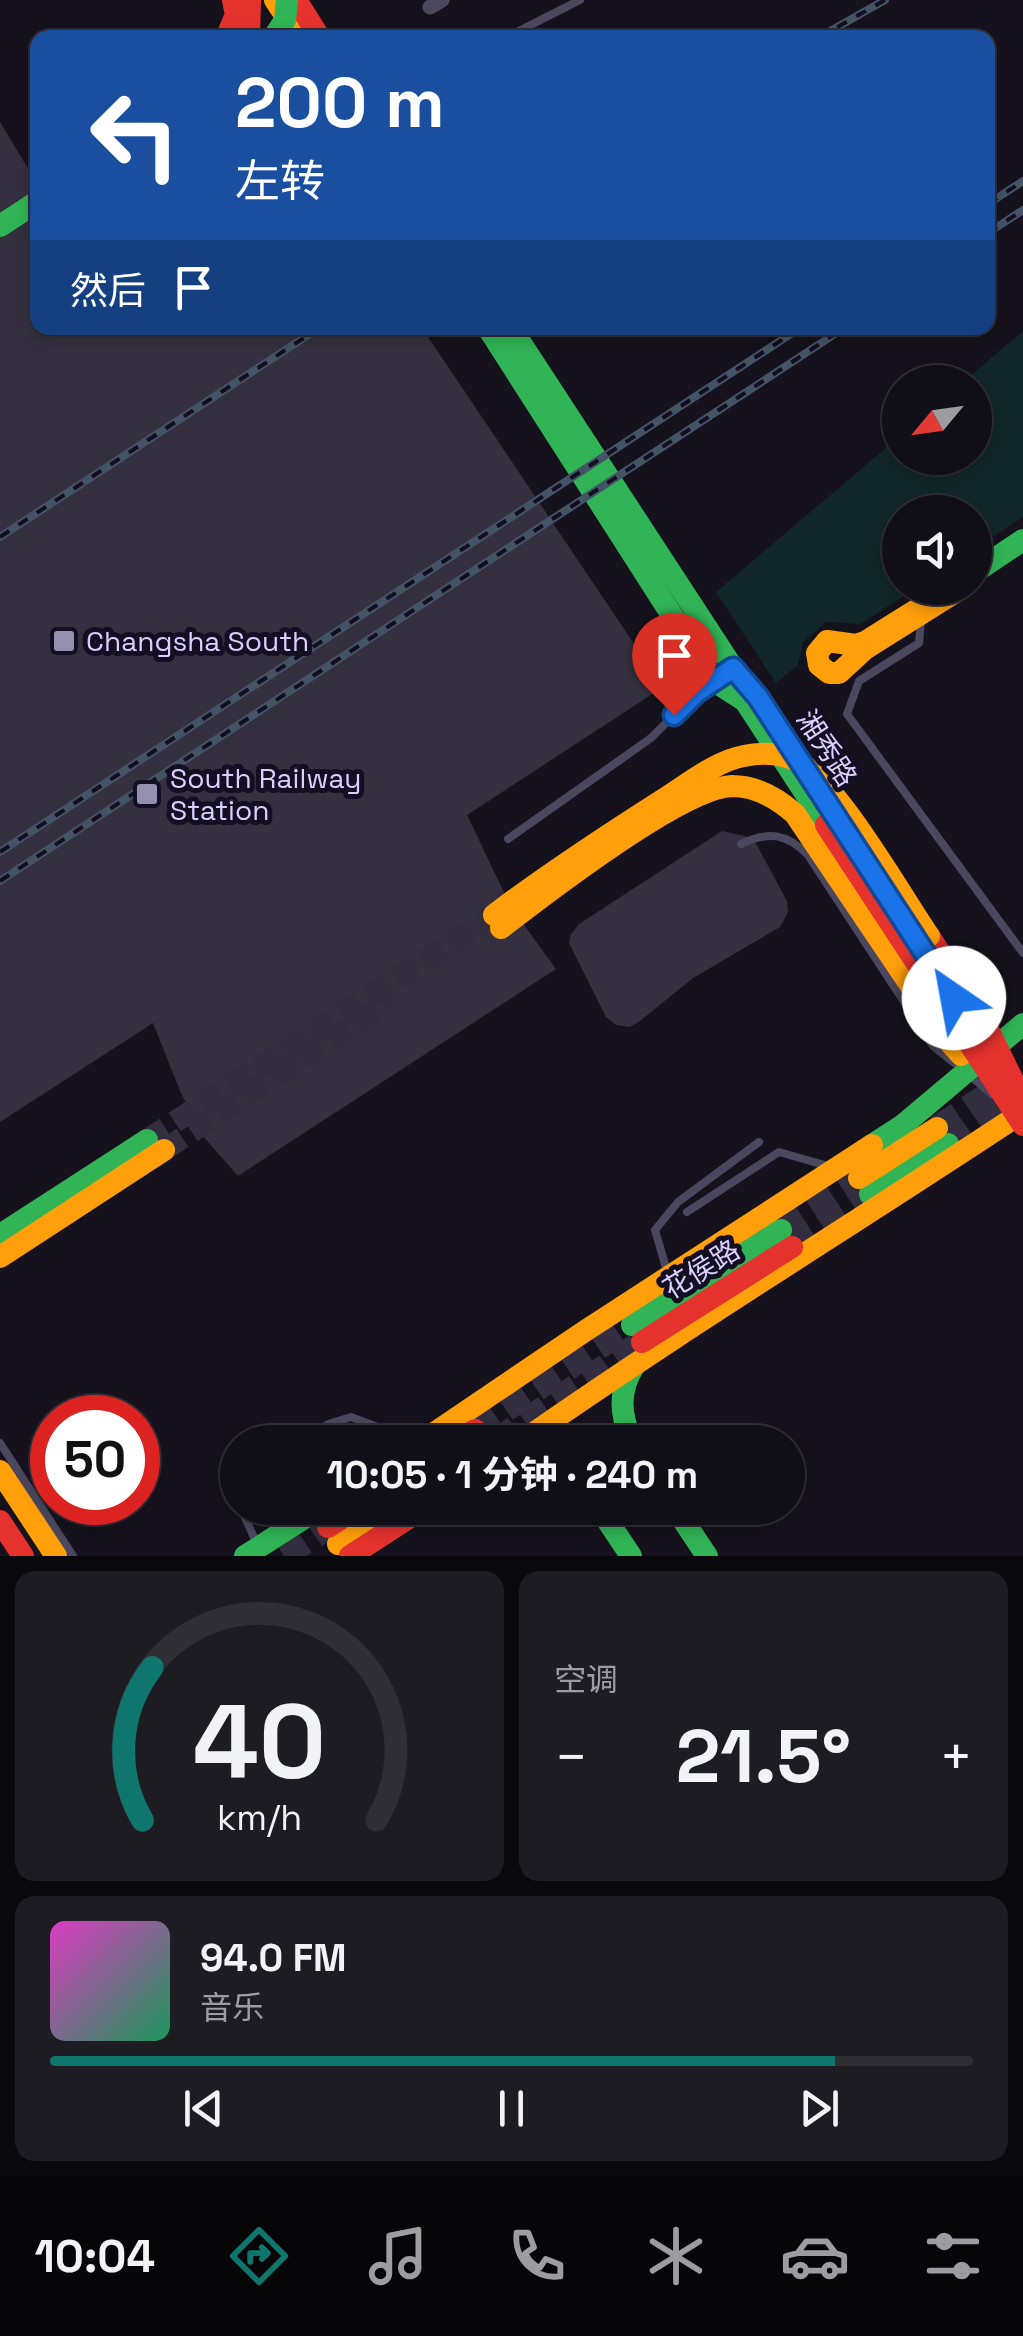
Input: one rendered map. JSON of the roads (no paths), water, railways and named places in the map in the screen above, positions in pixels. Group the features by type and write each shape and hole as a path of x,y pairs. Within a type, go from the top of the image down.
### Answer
{"main road":[{"path":"229,30 236,15 233,0"},
{"path":"249,30 250,0"},
{"path":"275,0 295,30"},
{"path":"278,30 287,0"},
{"path":"296,0 315,30"},
{"path":"0,226 30,206"},
{"path":"493,335 724,674"},
{"name":"湘秀路","path":"515,335 724,674 758,697 980,1059"},
{"path":"992,563 1023,540"},
{"path":"992,565 1023,548"},
{"path":"922,610 929,605"},
{"path":"922,610 931,605"},
{"path":"1022,1111 980,1059 946,1038 795,814 769,794 741,786 711,790 682,804 498,922 554,868 700,776 741,756 779,755 797,761 824,781 982,1017 980,1059 1022,1111"},
{"path":"445,1425 903,1125 1023,1024"},
{"path":"542,1425 638,1342 835,1237 1022,1111"},
{"path":"864,1186 942,1136"},
{"path":"0,1236 155,1145 0,1257"},
{"name":"花侯路","path":"638,1342 787,1239"},
{"path":"624,1425 624,1381 638,1342"},
{"path":"0,1471 56,1556"},
{"path":"0,1496 40,1556"},
{"path":"0,1521 7,1553"},
{"path":"252,1552 365,1525"},
{"path":"611,1525 632,1556"},
{"path":"686,1525 707,1556"}],"lane":[{"path":"521,30 580,0"},
{"path":"922,610 919,643 859,681 847,714 1023,952"},
{"path":"508,838 651,738 697,692 724,674"},
{"path":"741,844 770,834 784,836 808,854 934,1046 980,1059"},
{"path":"668,1277 655,1230 678,1202 759,1142"},
{"path":"687,1212 779,1152 837,1169"},
{"path":"326,1425 351,1417 373,1425"},
{"path":"0,1443 73,1556"},
{"path":"246,1525 252,1552"}],"tunnel":[{"path":"147,1140 494,915"},
{"path":"164,1150 390,1001"},
{"path":"937,1128 1023,1072"},
{"path":"948,1144 1023,1094"},
{"path":"781,1230 859,1178"},
{"path":"792,1247 870,1194"},
{"path":"482,1425 632,1325"},
{"path":"519,1425 642,1342"},
{"path":"284,1556 328,1527"}],"railway":[{"path":"832,30 885,0"},
{"path":"995,199 1023,181"},
{"path":"995,228 1023,210"},
{"path":"0,537 308,335"},
{"path":"0,852 789,335"},
{"path":"0,881 833,335"}],"place":[{"name":"Changsha South","path":"64,641"},
{"name":"South Railway Station","path":"147,794"}]}
